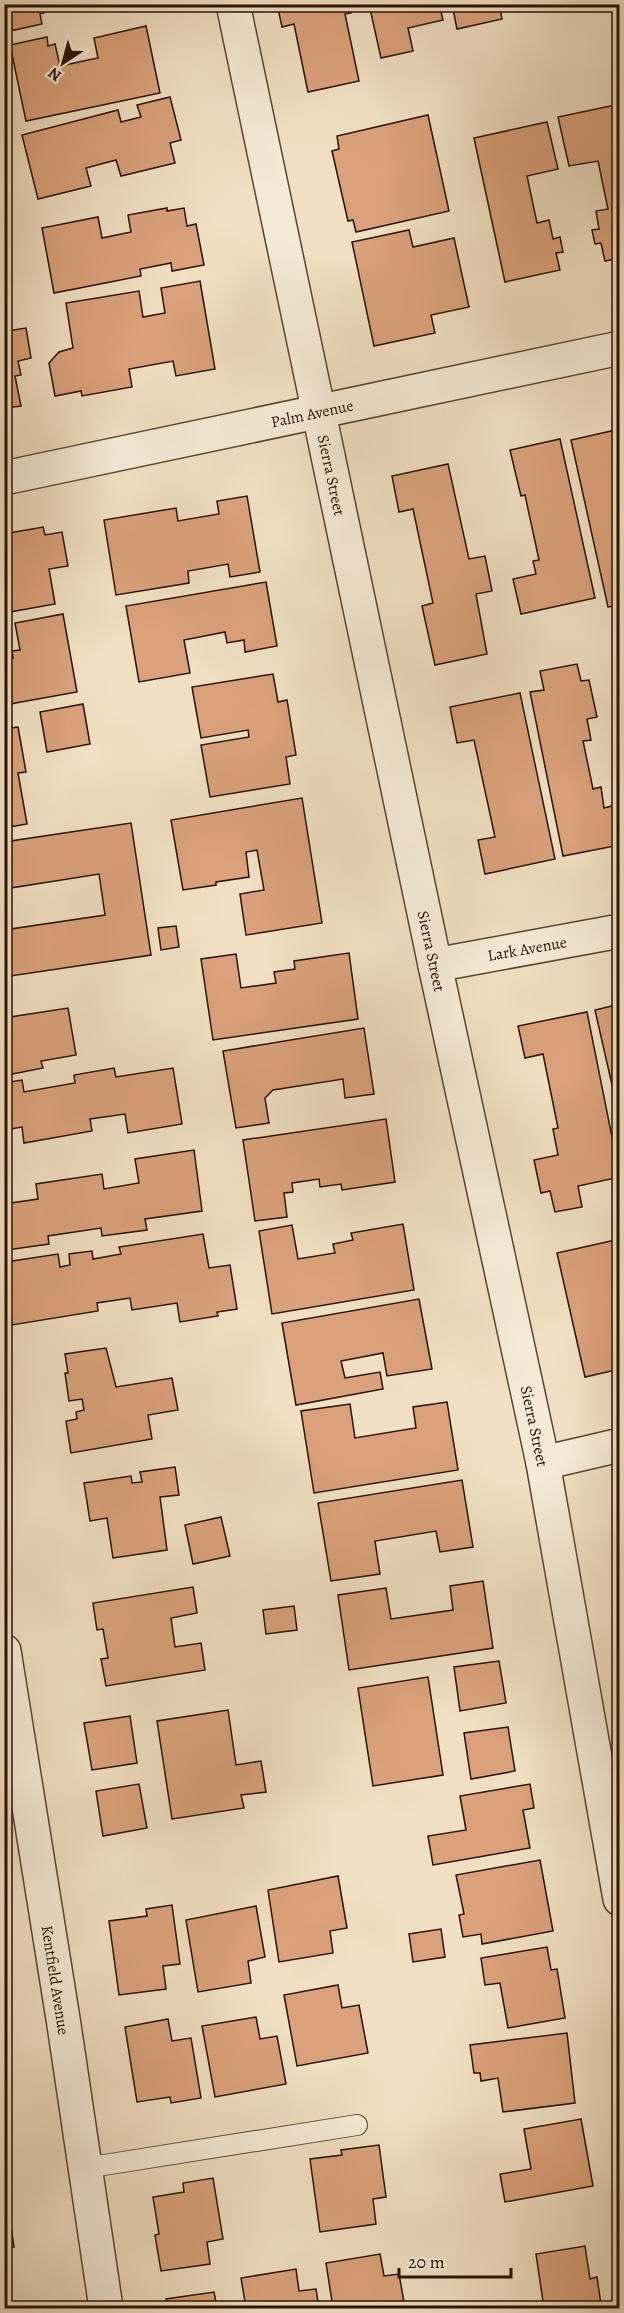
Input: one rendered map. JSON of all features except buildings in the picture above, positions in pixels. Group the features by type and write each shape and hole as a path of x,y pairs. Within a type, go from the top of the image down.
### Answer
{"street":[{"name":"Sierra Street","path":"233,4 435,964 543,1463 620,1899"},
{"name":"Palm Avenue","path":"4,478 620,348"},
{"name":"Lark Avenue","path":"435,964 620,931"},
{"path":"543,1463 620,1445"},
{"name":"Kentfield Avenue","path":"4,1651 12,1753 85,2168 106,2308"}],"lane":[{"path":"85,2168 357,2125"}]}
